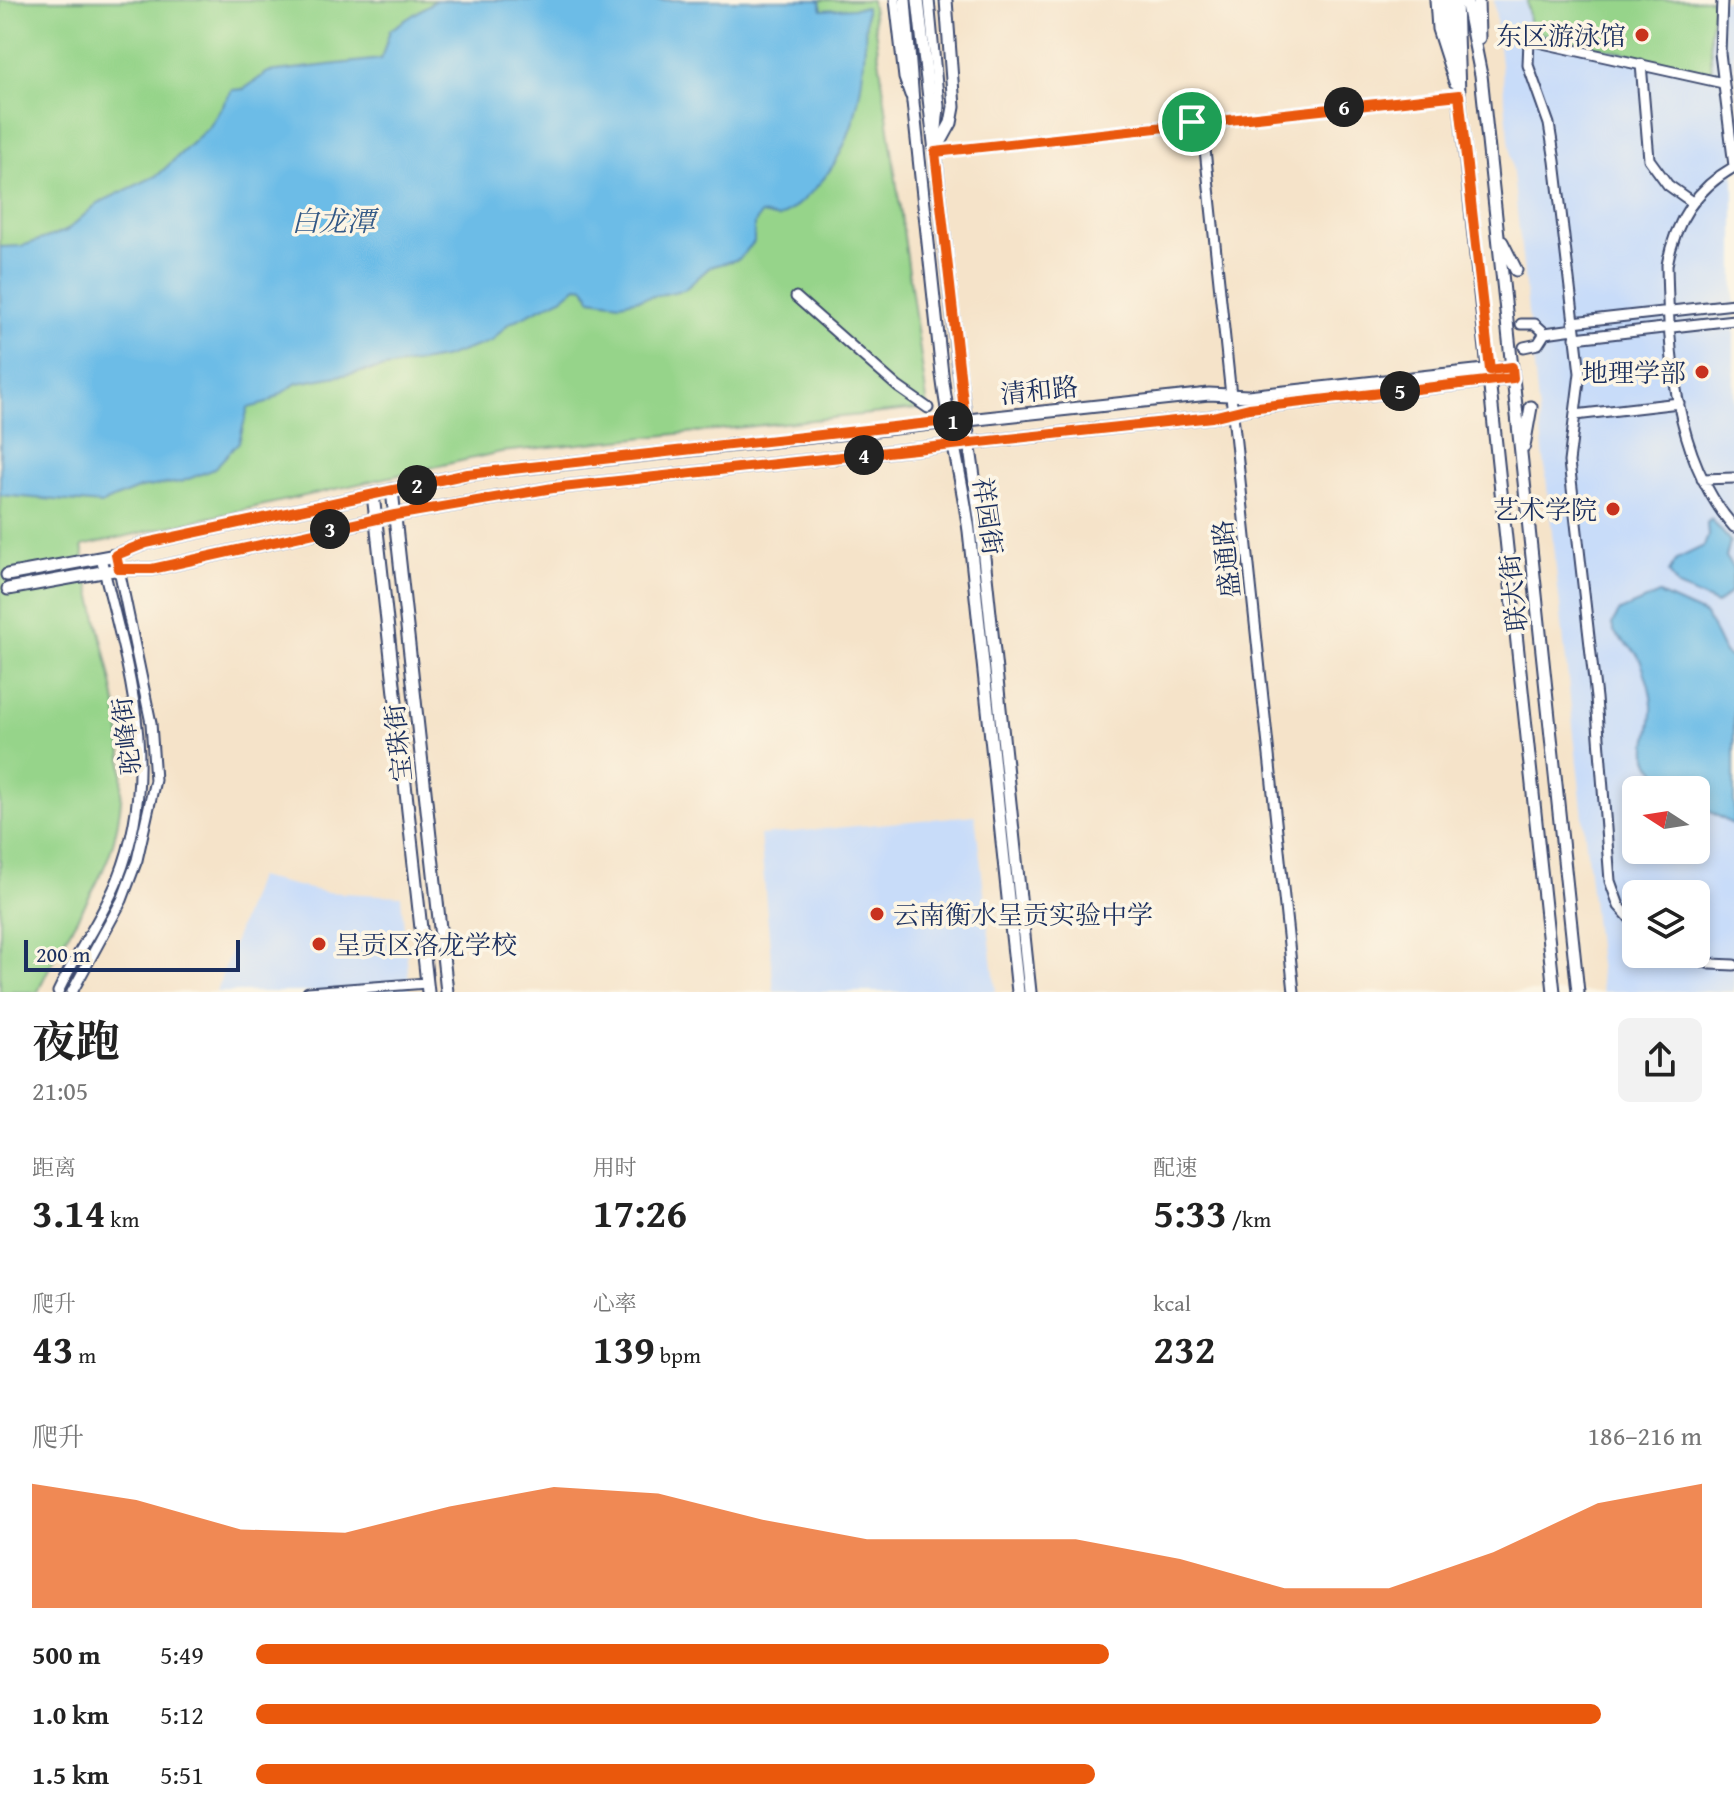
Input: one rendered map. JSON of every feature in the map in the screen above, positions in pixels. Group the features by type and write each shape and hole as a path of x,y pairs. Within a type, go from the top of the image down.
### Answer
{"main road":[{"name":"祥园街","path":"905,0 947,421 969,531 1018,992"},
{"name":"祥园街","path":"918,0 1030,992"},
{"path":"935,152 951,123 953,74 946,0"},
{"path":"1436,0 1438,29 1459,95"},
{"path":"1445,0 1459,95"},
{"name":"联大街","path":"1456,0 1459,95 1554,992"},
{"name":"联大街","path":"1466,0 1481,75 1578,992"},
{"path":"1478,0 1481,75"},
{"path":"1497,231 1516,270"},
{"name":"清和路","path":"8,589 119,569 152,569 395,515 553,488 1212,417 1512,373"},
{"name":"清和路","path":"7,575 116,555 146,543 468,474 1209,394 1231,396 1490,376"},
{"path":"1521,459 1531,407"},
{"name":"宝珠街","path":"392,490 447,992"},
{"name":"宝珠街","path":"373,494 427,987"}],"street":[{"path":"895,0 904,78 913,102"},
{"path":"929,0 939,106 935,152 1459,95"},
{"path":"1722,0 1720,53 1734,167 1692,202 1672,239 1667,265 1670,327 1682,423 1709,496 1734,527"},
{"path":"1622,909 1610,881 1596,698 1569,462 1580,373 1555,161 1549,124 1528,65 1529,40 1723,83"},
{"path":"1641,64 1649,159 1668,185 1692,202"},
{"name":"盛通路","path":"1202,121 1294,992"},
{"path":"796,297 928,408"},
{"path":"1524,347 1538,344 1545,333 1669,311 1734,304"},
{"path":"1574,329 1670,327 1734,320"},
{"path":"1521,324 1535,324 1545,333"},
{"path":"1575,415 1679,403"},
{"path":"1702,479 1734,478"},
{"name":"驼峰街","path":"72,992 122,900 137,860 155,780 151,723 116,555"},
{"name":"驼峰街","path":"58,992 106,908 138,810 141,739 101,558"},
{"path":"1710,964 1734,965"},
{"path":"308,992 427,987"}],"shaded area":[{"path":"1494,0 1734,0 1734,992 1602,992"},
{"name":"云南衡水呈贡实验中学","path":"975,815 996,992 774,992 760,835"},
{"name":"呈贡区洛龙学校","path":"257,877 324,892 401,896 410,992 216,992"}],"green space":[{"path":"0,0 871,0 928,408 501,452 82,546 120,727 121,802 114,840 100,877 38,992 0,992"},
{"path":"1527,0 1714,0 1710,36 1712,73 1530,31"}],"water":[{"name":"白龙潭","path":"436,0 820,0 822,10 866,7 863,69 852,126 826,176 805,198 779,218 761,214 754,225 754,242 739,259 710,267 684,290 620,303 591,299 585,287 577,286 564,297 508,324 492,341 443,358 297,383 267,403 248,408 239,442 214,469 181,482 140,488 101,504 0,495 0,247 22,246 66,231 98,203 158,175 210,126 232,90 244,89 268,72 381,59 390,30"},
{"path":"1711,519 1730,541 1726,557 1734,568 1730,593 1717,604 1678,587 1669,572 1677,559 1704,546 1708,536 1707,523"},
{"path":"1659,594 1706,615 1724,653 1734,660 1734,825 1710,812 1710,776 1661,776 1649,760 1647,744 1652,704 1648,683 1635,651 1614,630 1612,624 1620,611"}],"place":[{"name":"东区游泳馆","path":"1642,35"},
{"name":"地理学部","path":"1702,372"},
{"name":"艺术学院","path":"1613,509"},
{"name":"云南衡水呈贡实验中学","path":"877,914"},
{"name":"呈贡区洛龙学校","path":"319,944"}],"route":[{"path":"1459,95 1490,370 1512,367 1513,378 1249,408 1212,417 553,488 395,515 152,569 119,569 116,555 146,543 468,474 965,419 935,152 1192,122 1459,95"}]}
